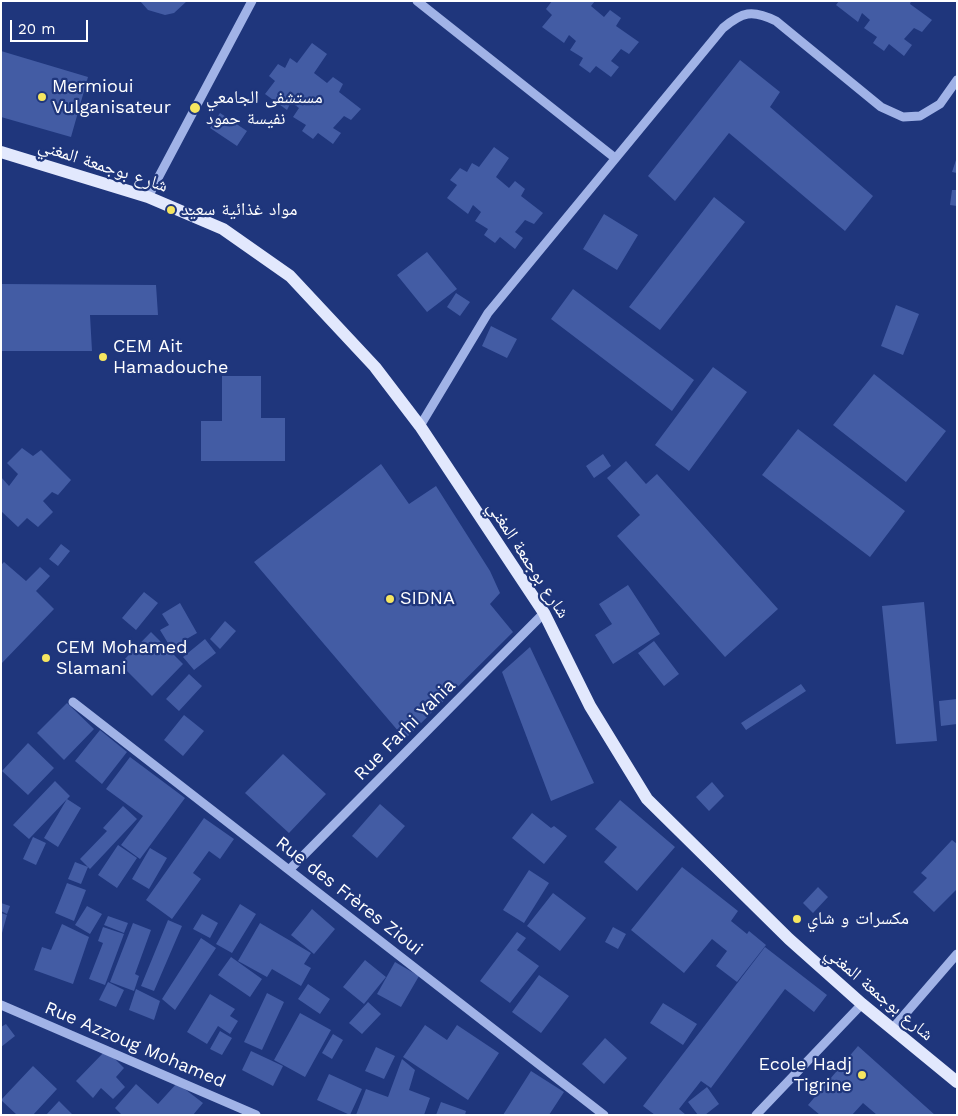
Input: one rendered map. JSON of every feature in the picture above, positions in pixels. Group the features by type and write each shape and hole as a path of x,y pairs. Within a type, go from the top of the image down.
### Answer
{"main road":[{"name":"شارع بوجمعة المغني","path":"1,152 148,197 223,229 290,276 375,367 420,426 544,613 590,706 647,799 789,939 862,1004 957,1082"}],"street":[{"path":"148,197 252,1"},
{"path":"417,1 615,158"},
{"path":"420,426 488,313 723,28 737,16 750,13 762,14 776,21 881,107 903,117 920,116 940,104 957,80"},
{"name":"Rue Farhi Yahia","path":"289,870 544,613"},
{"name":"Rue des Frères Zioui","path":"73,702 604,1115"},
{"path":"893,1028 957,954"},
{"path":"756,1115 862,1004"},
{"name":"Rue Azzoug Mohamed","path":"1,1005 256,1115"}],"building":[{"path":"140,1 187,1 174,13 165,15 148,10"},
{"path":"552,1 595,1 591,6 604,17 610,10 621,18 616,26 639,42 629,54 621,49 611,61 619,67 611,77 596,66 590,73 579,65 583,58 570,50 576,41 569,35 564,43 542,27 552,15 546,9"},
{"path":"839,1 911,1 910,4 932,20 922,32 914,28 904,39 912,45 904,56 889,44 884,51 873,43 877,37 864,28 870,20 862,13 858,22 836,5"},
{"path":"312,43 327,54 314,73 327,83 333,77 343,84 339,92 361,109 351,120 344,116 333,128 341,133 333,144 318,133 313,139 302,131 306,125 293,117 299,108 291,102 287,110 265,94 275,81 269,76 278,64 285,68 290,58 297,63"},
{"name":"Mermioui Vulganisateur","path":"1,51 88,77 71,137 1,117"},
{"path":"740,60 780,92 770,107 873,196 845,231 729,133 675,201 648,176"},
{"path":"220,113 247,131 237,146 210,128"},
{"path":"494,147 509,158 496,177 509,188 515,181 525,189 521,196 543,213 534,224 525,220 515,232 523,238 515,249 500,237 495,243 484,235 488,229 475,221 481,212 473,205 468,214 447,198 457,185 450,180 460,168 467,172 472,163 479,167"},
{"path":"957,157 957,173 952,172"},
{"path":"952,190 957,190 957,206 950,205"},
{"path":"714,197 745,222 660,330 629,307"},
{"path":"604,214 638,235 617,270 583,249"},
{"path":"427,252 457,289 427,312 397,275"},
{"path":"1,284 156,285 158,315 90,315 92,351 1,351"},
{"path":"573,289 694,380 672,411 551,319"},
{"path":"456,293 470,302 460,316 447,307"},
{"path":"896,305 919,314 903,355 881,346"},
{"path":"491,326 517,339 507,358 482,346"},
{"path":"713,367 747,392 689,471 655,445"},
{"path":"874,374 946,431 906,482 833,425"},
{"path":"222,376 261,376 261,418 285,418 285,461 201,461 201,421 222,421"},
{"path":"798,429 905,511 870,557 762,475"},
{"path":"22,448 33,456 41,450 71,480 58,495 52,492 43,501 53,512 38,527 27,518 18,527 1,511 1,477 9,486 18,474 7,463"},
{"path":"603,454 611,466 594,478 586,466"},
{"path":"626,461 646,484 657,474 778,609 725,657 617,536 640,515 607,478"},
{"name":"SIDNA","path":"381,464 409,504 436,486 490,571 500,593 490,604 513,632 405,739 254,562"},
{"path":"61,544 70,551 58,566 49,559"},
{"path":"4,562 26,581 40,567 50,576 36,591 54,609 1,664 1,565"},
{"path":"628,585 660,634 613,664 595,635 612,624 599,604"},
{"path":"144,592 158,603 136,630 122,618"},
{"path":"924,602 937,741 896,744 882,606"},
{"path":"180,603 197,633 171,648 160,630 169,625 162,614"},
{"path":"225,621 236,631 220,649 210,639"},
{"path":"151,632 183,664 152,696 120,664"},
{"path":"205,639 216,653 194,670 183,657"},
{"path":"654,641 679,674 664,686 638,653"},
{"path":"530,647 594,783 551,801 502,672"},
{"path":"189,674 202,686 179,711 166,699"},
{"path":"801,684 806,691 746,730 741,723"},
{"path":"957,699 957,724 941,726 939,701"},
{"path":"67,703 94,729 64,760 37,733"},
{"path":"184,715 204,731 183,756 164,740"},
{"path":"100,730 127,752 102,784 75,761"},
{"path":"28,743 54,768 28,795 2,771"},
{"path":"283,754 326,794 289,833 245,793"},
{"path":"130,757 185,798 140,859 121,845 143,816 106,789"},
{"path":"55,781 70,796 29,839 13,825"},
{"path":"712,782 724,796 709,811 696,797"},
{"path":"67,799 81,808 58,847 44,838"},
{"path":"620,800 675,847 637,891 604,862 617,847 595,829"},
{"path":"380,804 405,826 377,858 352,836"},
{"path":"123,806 137,819 90,869 80,859 107,831 103,828"},
{"path":"532,813 551,828 554,826 567,836 544,864 512,838"},
{"path":"204,818 234,839 220,859 209,851 193,873 201,879 172,919 146,900"},
{"path":"33,837 46,843 36,865 23,859"},
{"path":"952,840 957,844 957,889 934,912 913,892 927,878 921,873"},
{"path":"118,845 137,858 117,888 98,875"},
{"path":"150,848 167,858 149,889 132,879"},
{"path":"75,862 88,867 81,884 68,879"},
{"path":"682,867 738,911 731,921 747,934 749,931 766,945 737,982 716,966 727,951 712,939 684,973 631,930"},
{"path":"529,870 549,883 524,923 503,910"},
{"path":"67,883 86,890 74,921 55,913"},
{"path":"818,887 828,897 813,913 803,903"},
{"path":"553,893 586,918 560,951 527,926"},
{"path":"1,903 10,906 7,914 1,911"},
{"path":"240,904 256,914 232,953 216,944"},
{"path":"87,906 102,914 90,934 75,925"},
{"path":"312,909 335,929 314,954 291,935"},
{"path":"1,913 7,915 2,933 1,933"},
{"path":"202,914 218,923 210,938 193,929"},
{"path":"108,916 128,923 124,933 104,925"},
{"path":"168,920 182,926 154,991 141,986"},
{"path":"133,923 151,930 135,974 139,976 134,991 110,982"},
{"path":"260,923 311,953 304,964 311,968 301,986 272,969 267,977 238,961"},
{"path":"62,924 89,937 73,984 34,970 42,947 51,950"},
{"path":"103,927 124,934 105,985 89,979 103,943 98,941"},
{"path":"613,927 626,934 618,949 605,942"},
{"path":"517,932 526,938 517,950 539,966 510,1003 480,981"},
{"path":"201,938 216,948 175,1010 162,999"},
{"path":"765,947 827,995 814,1012 785,989 711,1088 701,1081 679,1109 686,1115 655,1115 643,1106"},
{"path":"231,957 262,979 250,997 218,975"},
{"path":"365,960 386,977 364,1004 343,987"},
{"path":"395,962 419,976 401,1007 377,994"},
{"path":"539,975 569,996 541,1033 512,1012"},
{"path":"108,982 124,990 116,1007 99,1000"},
{"path":"308,984 330,999 320,1014 298,999"},
{"path":"136,989 160,1001 154,1020 129,1010"},
{"path":"267,993 284,1002 262,1050 244,1042"},
{"path":"210,994 235,1009 230,1016 238,1021 230,1034 218,1026 207,1044 187,1032"},
{"path":"368,1002 381,1014 362,1034 349,1023"},
{"path":"663,1003 697,1024 683,1045 650,1023"},
{"path":"300,1013 331,1030 305,1077 274,1060"},
{"path":"6,1024 15,1036 1,1047 1,1027"},
{"path":"425,1025 447,1040 457,1025 499,1053 468,1100 403,1057"},
{"path":"220,1031 232,1038 222,1055 210,1049"},
{"path":"333,1034 343,1040 332,1059 322,1053"},
{"path":"605,1038 627,1058 604,1084 582,1064"},
{"name":"Ecole Hadj Tigrine","path":"858,1046 935,1115 877,1115 863,1103 852,1115 820,1115 808,1105"},
{"path":"376,1047 395,1056 384,1079 365,1071"},
{"path":"106,1050 124,1068 116,1077 125,1087 113,1099 101,1088 93,1098 76,1081"},
{"path":"251,1051 283,1066 273,1086 242,1070"},
{"path":"402,1059 415,1070 409,1090 430,1098 424,1115 356,1115 366,1089 388,1097"},
{"path":"33,1066 57,1089 33,1115 17,1115 1,1100"},
{"path":"531,1071 564,1092 549,1115 503,1115"},
{"path":"329,1074 362,1089 350,1115 317,1100"},
{"path":"177,1083 203,1103 193,1115 122,1115 115,1108 136,1084 158,1104"},
{"path":"707,1087 719,1104 705,1115 698,1115 688,1102"},
{"path":"59,1101 73,1115 46,1115"},
{"path":"441,1102 466,1111 465,1115 436,1115"}],"place":[{"name":"Mermioui Vulganisateur","path":"42,97"},
{"name":"مستشفى الجامعي نفيسة حمود","path":"195,108"},
{"name":"مواد غذائية سعيد","path":"171,210"},
{"name":"CEM Ait Hamadouche","path":"103,357"},
{"name":"SIDNA","path":"390,599"},
{"name":"CEM Mohamed Slamani","path":"46,658"},
{"name":"مكسرات و شاي","path":"797,919"},
{"name":"Ecole Hadj Tigrine","path":"862,1075"}]}
